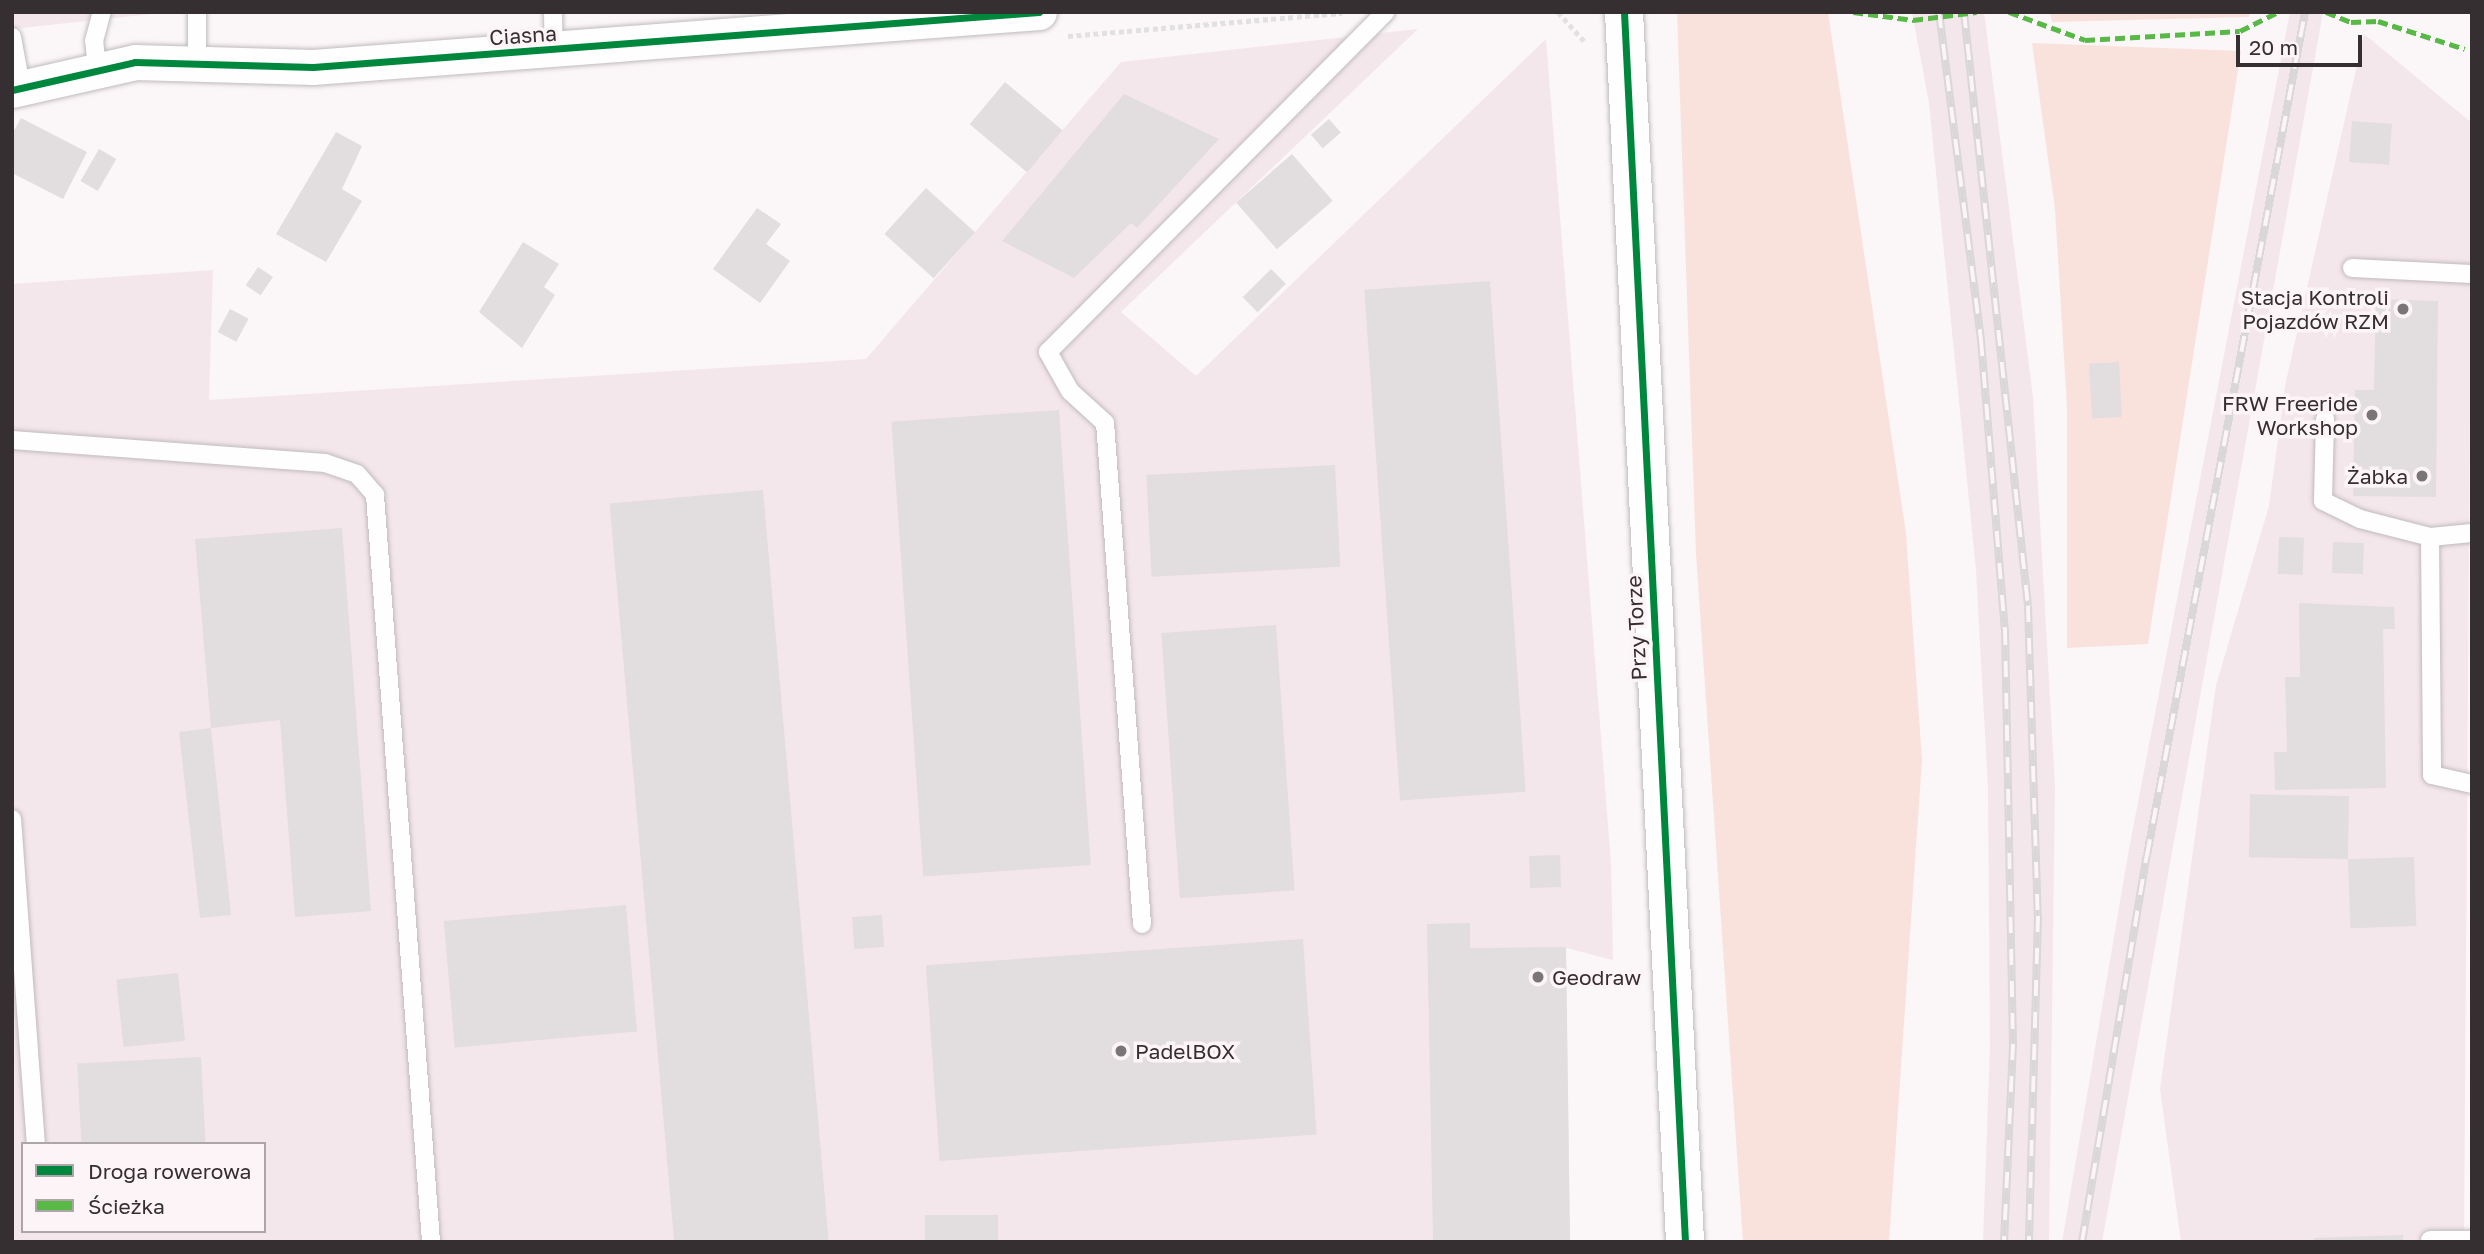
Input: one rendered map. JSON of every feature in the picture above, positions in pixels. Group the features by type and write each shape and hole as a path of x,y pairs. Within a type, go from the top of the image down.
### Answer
{"street":[{"name":"Ciasna","path":"17,88 97,68 135,62 313,67 554,51 912,18 1039,12"},
{"name":"Przy Torze","path":"1625,12 1685,1242"}],"lane":[{"path":"97,68 93,41 102,12"},
{"path":"197,12 198,65"},
{"path":"553,12 554,51"},
{"path":"1142,924 1105,423 1070,391 1048,352 1386,12"},
{"path":"12,37 17,88"},
{"path":"2352,268 2472,274"},
{"path":"2325,419 2323,501 2360,519 2430,537 2472,533"},
{"path":"12,440 325,463 357,474 375,495 431,1242"},
{"path":"2430,537 2432,775 2472,784"},
{"path":"12,819 36,1142"},
{"path":"2430,1240 2472,1240"}],"shaded area":[{"path":"12,12 170,12 12,29"},
{"path":"1677,12 1828,12 1906,533 1922,760 1889,1242 1743,1242 1696,554"},
{"path":"1912,12 1984,12 2033,397 2055,787 2049,1242 1983,1242 1990,1046 1988,789 1976,570 1929,103"},
{"path":"2050,12 2250,12 2249,17 2052,22"},
{"path":"2290,12 2323,12 2102,1242 2062,1242 2129,849"},
{"path":"1418,29 1121,312 1196,376 1546,39 1611,863 1613,960 1566,948 1570,1242 12,1242 12,284 213,270 209,400 866,359 1121,62"},
{"path":"2364,34 2472,123 2464,1242 2181,1242 2160,1089 2216,685 2269,506 2285,386"},
{"path":"2032,43 2241,51 2148,644 2067,648 2067,407 2055,209"}],"building":[{"path":"1005,82 1062,130 1027,172 970,124"},
{"path":"1124,94 1219,139 1137,228 1131,223 1074,278 1002,241"},
{"path":"21,118 87,152 63,199 12,173 12,134"},
{"path":"1329,119 1341,133 1323,148 1311,135"},
{"path":"2352,121 2392,124 2389,165 2349,162"},
{"path":"336,132 362,146 342,189 362,201 326,262 276,234"},
{"path":"99,149 116,159 98,191 80,181"},
{"path":"1292,154 1333,201 1277,249 1236,203"},
{"path":"926,188 975,232 934,278 885,234"},
{"path":"757,208 781,224 766,244 790,261 760,303 713,269"},
{"path":"523,242 559,264 544,287 555,295 522,348 479,312"},
{"path":"258,267 273,277 261,295 246,285"},
{"path":"1271,269 1286,284 1258,312 1243,297"},
{"path":"1490,281 1526,792 1400,801 1364,290"},
{"path":"2376,299 2438,301 2436,497 2353,496 2355,390 2374,390"},
{"path":"230,309 249,319 236,342 218,332"},
{"path":"2119,362 2122,417 2092,418 2089,364"},
{"path":"1059,410 1091,865 923,877 891,422"},
{"path":"1335,465 1340,567 1152,577 1146,475"},
{"path":"763,490 829,1242 674,1242 610,503"},
{"path":"342,528 371,911 295,917 280,720 211,728 195,539"},
{"path":"2279,537 2304,538 2303,575 2278,574"},
{"path":"2333,542 2364,543 2363,574 2332,573"},
{"path":"2299,603 2394,607 2395,629 2383,629 2386,788 2275,790 2274,752 2287,752 2285,677 2300,677"},
{"path":"1276,625 1295,890 1180,898 1161,633"},
{"path":"211,728 231,915 200,918 179,732"},
{"path":"2250,794 2349,796 2348,859 2249,857"},
{"path":"1560,855 1561,887 1530,888 1529,856"},
{"path":"2414,857 2416,926 2350,928 2348,859"},
{"path":"626,905 637,1032 455,1047 444,921"},
{"path":"882,915 884,947 854,949 852,917"},
{"path":"1470,923 1470,948 1566,947 1570,1242 1433,1242 1427,924"},
{"name":"PadelBOX","path":"1303,939 1317,1135 940,1161 926,965"},
{"path":"178,973 185,1041 123,1047 116,979"},
{"path":"201,1057 205,1142 81,1142 77,1063"},
{"path":"925,1215 998,1215 998,1242 925,1242"},
{"path":"2403,1235 2403,1242 2314,1242 2314,1238"}],"railway":[{"path":"1939,12 1981,340 2005,629 2013,1044 2004,1242"},
{"path":"1964,12 2028,606 2038,916 2029,1242"},
{"path":"2082,1242 2147,855 2305,12"}],"marked path":[{"path":"1853,12 1913,20 1976,12"},
{"path":"2009,12 2085,40 2240,31 2278,12"},
{"path":"2326,12 2351,22 2378,21 2465,49"}],"cycle path":[{"path":"12,90 135,62 313,67 1039,12"},
{"path":"1624,12 1685,1242"}],"place":[{"name":"Stacja Kontroli Pojazdów RZM","path":"2403,309"},
{"name":"FRW Freeride Workshop","path":"2372,415"},
{"name":"Żabka","path":"2422,476"},
{"name":"Geodraw","path":"1538,977"},
{"name":"PadelBOX","path":"1121,1051"}]}
